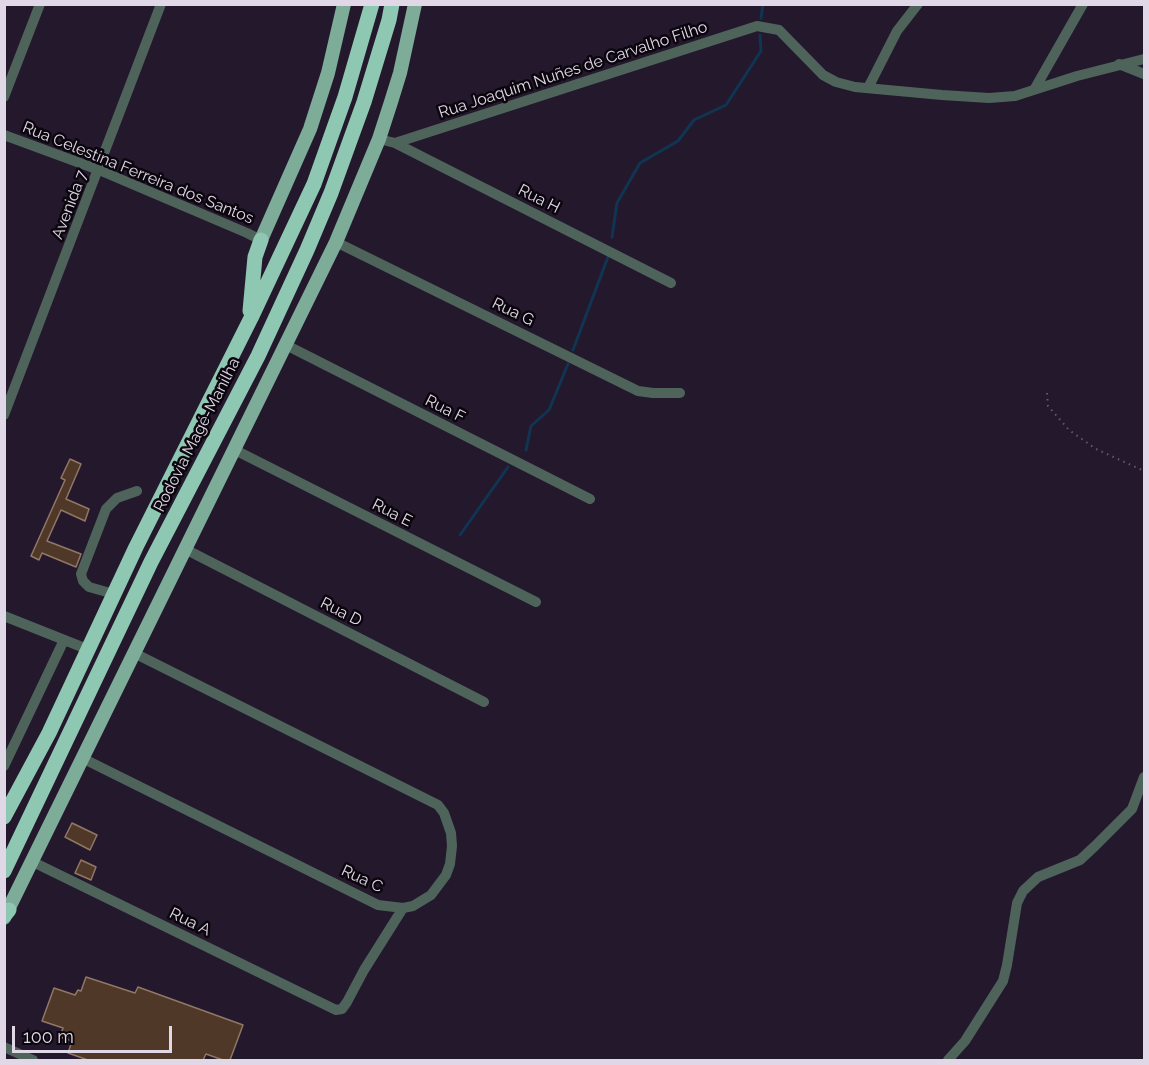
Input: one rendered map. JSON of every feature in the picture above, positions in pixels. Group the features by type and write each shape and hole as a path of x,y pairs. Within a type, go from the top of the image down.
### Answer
{"highway":[{"name":"Rodovia Magé-Manilha","path":"4,817 49,733 87,649 251,318 314,184 345,97 371,10"},
{"name":"Rodovia Magé-Manilha","path":"4,871 152,562 258,356 307,250 331,193 364,102 391,12"},
{"path":"251,318 255,257 261,240"}],"main road":[{"path":"261,240 310,129 328,73 344,4"},
{"path":"6,914 236,450 336,242 379,139 400,73 415,4"}],"street":[{"path":"4,97 40,4"},
{"name":"Avenida 7","path":"4,415 161,4"},
{"path":"868,88 897,31 918,4"},
{"path":"1034,90 1083,4"},
{"name":"Rua Joaquim Nuñes de Carvalho Filho","path":"395,143 757,26 779,30 823,75 836,82 868,88 989,98 1016,96 1119,64 1144,59"},
{"path":"1119,64 1144,74"},
{"name":"Rua Celestina Ferreira dos Santos","path":"4,135 99,171 247,232 261,240"},
{"path":"379,139 395,143"},
{"name":"Rua H","path":"395,143 670,283"},
{"name":"Rua G","path":"336,242 638,391 680,393"},
{"name":"Rua F","path":"286,345 590,499"},
{"name":"Rua E","path":"236,450 536,602"},
{"path":"114,594 89,587 83,581 81,573 106,509 117,498 137,491"},
{"name":"Rua D","path":"185,549 484,702"},
{"path":"4,616 87,649"},
{"path":"4,766 64,640"},
{"path":"134,653 438,806 444,813 451,833 450,864 440,885 431,895 413,906 403,908"},
{"name":"Rua C","path":"82,758 363,898 378,904 403,908"},
{"path":"948,1060 965,1041 1003,981 1017,903 1023,891 1038,877 1080,860 1090,851 1132,810 1144,777"},
{"name":"Rua A","path":"31,861 336,1010 342,1009 347,1002 403,908"},
{"path":"4,1047 33,1060"}],"path":[{"path":"1047,393 1048,406 1069,430 1096,449 1144,471"}],"building":[{"path":"70,459 81,464 66,499 89,509 85,521 61,510 47,541 81,554 76,567 42,553 39,560 31,556 65,480 61,478"},
{"path":"72,823 97,835 90,850 65,837"},
{"path":"81,860 96,867 91,880 75,873"},
{"path":"86,977 135,993 138,987 243,1025 230,1060 206,1054 203,1060 88,1060 68,1053 72,1041 60,1037 63,1028 42,1021 54,988 75,995 78,990 81,991"}],"waterway":[{"path":"761,18 763,4"},
{"path":"612,237 617,203 640,163 678,141 694,120 726,105 761,51 760,35"},
{"path":"573,350 608,257"},
{"path":"526,450 531,426 549,410 568,364"},
{"path":"460,535 508,467"}]}
